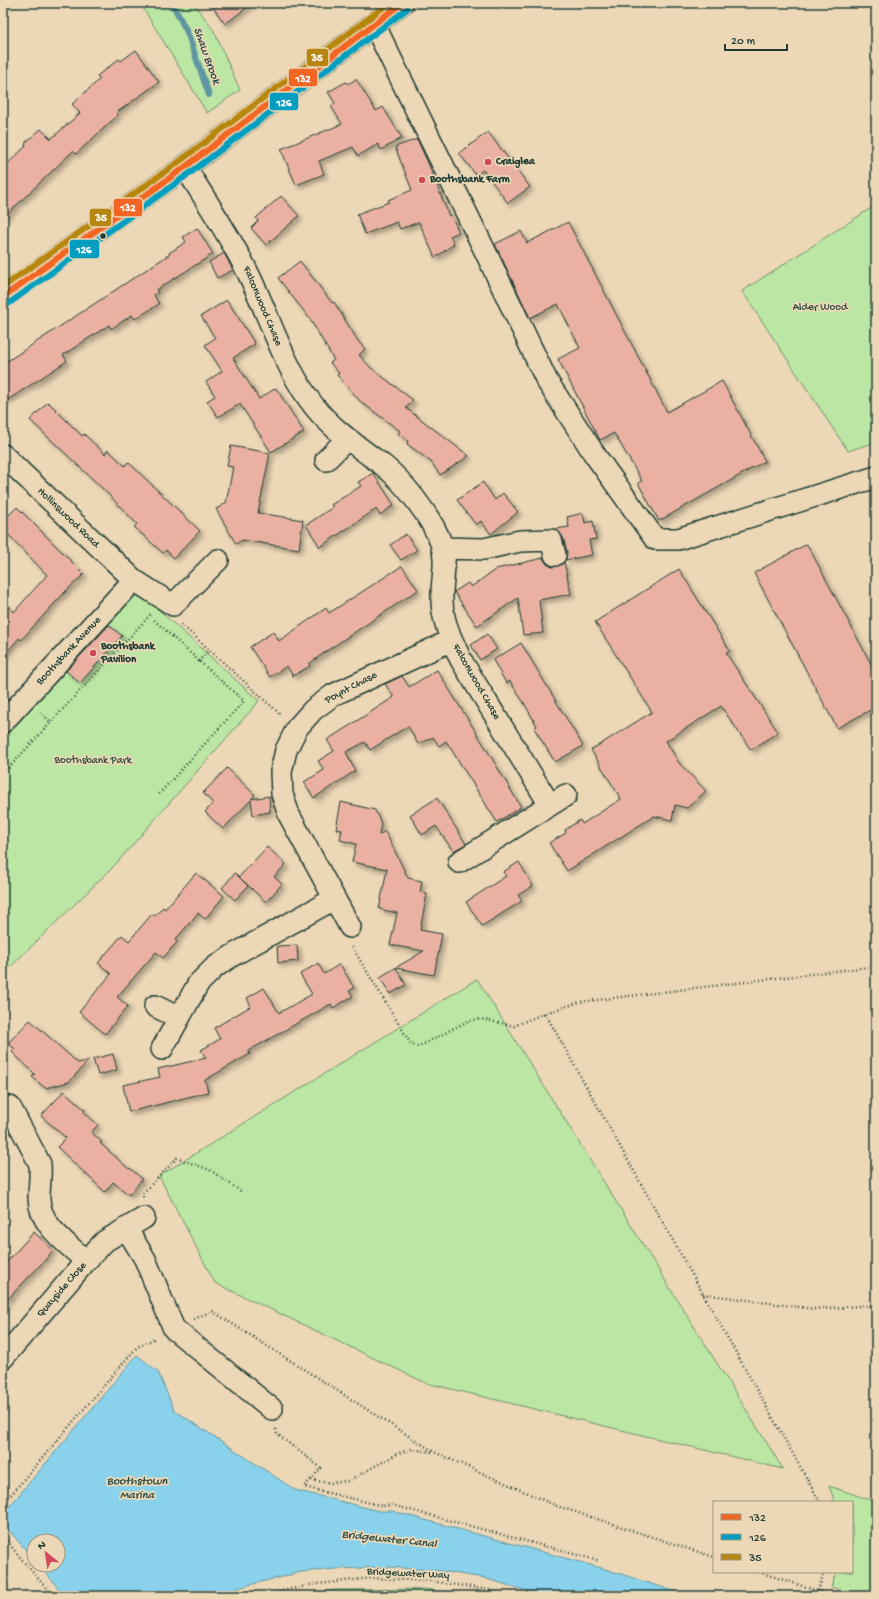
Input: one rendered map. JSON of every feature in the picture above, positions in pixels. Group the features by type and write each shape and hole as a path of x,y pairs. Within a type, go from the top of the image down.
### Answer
{"main road":[{"path":"3,297 185,167 402,3"}],"street":[{"path":"374,24 547,381 596,455 656,539 678,539 876,478"},
{"name":"Falconwood Chase","path":"185,167 232,242 265,309 284,359 308,399 328,423 385,467 401,483 416,501 430,523 442,544 444,560 442,599 443,615 461,660 558,800 459,862"},
{"path":"326,460 347,439"},
{"name":"Hollinswood Road","path":"3,455 134,580 173,605 218,560"},
{"path":"442,548 484,549 520,541 551,540 555,555"},
{"name":"Boothsbank Avenue","path":"3,722 134,580"},
{"name":"Poynt Chase","path":"350,927 289,814 282,794 281,772 286,750 297,728 313,710 333,695 452,640"},
{"path":"162,1049 198,984 215,967 235,954 334,899"},
{"path":"155,1006 179,1018"},
{"path":"10,1107 18,1139 40,1164 41,1174 39,1199 42,1212 48,1224 86,1261"},
{"name":"Quayside Close","path":"3,1358 105,1241 144,1218"},
{"path":"126,1228 145,1259 174,1329 272,1409"}],"path":[{"path":"3,774 154,610"},
{"path":"149,616 244,702 159,794"},
{"path":"176,620 297,728"},
{"path":"199,661 209,650"},
{"path":"350,927 349,942 411,1044 418,1047 468,1021 480,1019 514,1026 545,1013 580,1002 876,966"},
{"path":"545,1013 819,1501"},
{"path":"144,1218 142,1193 177,1158 210,1170 242,1192"},
{"path":"703,1294 814,1309 876,1305"},
{"path":"3,1504 137,1347 212,1311 434,1452 557,1506 713,1557"},
{"path":"272,1409 278,1434 321,1468 304,1487 384,1506 392,1504 600,1561"},
{"path":"310,1480 330,1483 348,1480 412,1449 434,1452"},
{"path":"3,1534 13,1549 54,1596"},
{"path":"762,1573 834,1596"},
{"path":"818,1591 824,1573"},
{"name":"Bridgewater Way","path":"258,1596 310,1585 371,1578 430,1582 490,1590 508,1596"}],"green space":[{"path":"140,3 194,3 214,31 240,90 207,113"},
{"name":"Alder Wood","path":"876,205 876,442 848,451 742,291"},
{"name":"Boothsbank Park","path":"136,589 259,701 113,867 3,974 3,733"},
{"path":"477,979 783,1469 426,1383 215,1283 159,1176"},
{"path":"829,1486 876,1502 876,1596 861,1596 831,1587 836,1573 853,1573 853,1501 835,1501"},
{"path":"425,1589 464,1596 304,1596 335,1590"}],"water":[{"name":"Boothstown Marina","path":"137,1355 158,1372 174,1410 295,1490 379,1511 392,1511 605,1569 689,1596 543,1596 484,1578 440,1571 390,1567 301,1572 241,1587 218,1596 65,1596 46,1573 66,1573 66,1533 26,1533 26,1550 3,1523 3,1514"}],"building":[{"path":"210,3 253,3 225,24"},
{"path":"136,50 159,82 116,113 118,115 76,154 73,151 3,218 3,168 25,147 26,142 41,129 51,139 80,113 72,104 100,79 97,76 119,59 121,61"},
{"path":"356,79 376,111 383,107 402,138 381,150 378,144 358,156 353,147 319,161 324,174 296,185 281,149 342,124 331,106 335,103 328,92 346,82 348,84"},
{"name":"Craiglea","path":"488,132 530,187 508,203 483,170 476,175 459,153"},
{"name":"Boothsbank Farm","path":"417,139 449,216 451,215 459,232 450,236 454,244 435,258 419,222 400,229 397,222 365,234 357,214 389,202 388,200 412,190 395,147"},
{"path":"281,196 299,216 266,245 251,228 258,221 256,218"},
{"path":"568,222 667,412 722,381 765,461 659,521 638,483 642,481 614,433 600,440 558,359 580,348 558,304 530,318 495,244 521,231 527,243"},
{"path":"197,228 213,254 156,290 158,292 154,295 159,304 135,319 132,315 111,329 109,325 63,355 67,361 3,403 3,364 170,254 169,253 186,242 183,237"},
{"path":"224,253 233,270 217,278 209,262"},
{"path":"300,261 332,303 334,302 358,341 365,349 359,355 371,368 413,400 406,408 469,456 440,475 431,462 407,444 408,441 398,434 400,431 361,402 337,375 339,373 330,363 334,360 310,319 278,278"},
{"path":"227,300 255,344 233,358 259,399 276,388 304,432 271,452 240,404 218,417 207,401 215,396 206,382 222,371 205,345 215,338 201,316"},
{"path":"48,402 82,436 84,434 105,454 108,450 125,466 128,462 200,531 174,558 166,550 163,553 134,527 137,524 103,489 30,420"},
{"path":"231,446 270,453 258,513 303,520 299,549 242,540 236,544 216,509 226,503 233,467 227,466"},
{"path":"373,473 394,505 380,515 376,509 320,547 306,525 333,507 331,505 361,486 358,482"},
{"path":"483,482 495,500 503,493 518,512 491,534 481,521 476,525 457,500"},
{"path":"17,507 84,574 65,592 21,640 19,638 3,657 3,602 14,612 47,575 3,529 3,521"},
{"path":"583,513 585,523 593,521 596,539 589,540 592,555 566,560 567,552 563,537 556,529 569,527 567,517"},
{"path":"406,534 417,550 401,560 390,545"},
{"path":"807,544 876,673 876,707 837,728 754,573"},
{"path":"543,558 547,564 552,567 558,566 564,562 571,594 539,600 543,633 523,635 518,598 477,626 454,592 468,583 471,587 496,569"},
{"path":"402,566 418,590 328,650 309,664 310,666 293,676 287,666 270,677 250,647 273,632 279,641 326,608 329,613"},
{"path":"679,569 730,651 726,653 778,732 751,750 721,706 666,741 679,763 706,791 687,808 675,805 672,820 654,816 567,871 549,843 566,833 565,830 580,820 582,824 621,799 591,750 652,712 595,622"},
{"name":"Boothsbank Pavilion","path":"109,625 122,636 80,683 66,671"},
{"path":"487,634 497,649 480,660 471,645"},
{"path":"521,643 583,746 555,762 534,728 537,726 524,703 510,681 506,683 493,660"},
{"path":"437,670 521,807 497,822 446,741 439,746 433,737 418,744 408,726 370,750 365,742 346,752 355,771 314,798 304,782 324,770 318,761 334,751 327,740 394,697 385,684 402,676 409,687"},
{"path":"227,768 255,795 251,799 269,796 270,812 253,815 251,800 223,829 205,812 213,803 203,793"},
{"path":"437,798 466,844 453,851 436,826 422,835 410,815"},
{"path":"341,802 375,810 381,823 379,835 385,831 408,878 422,881 420,892 427,894 420,930 442,934 434,975 396,968 406,985 390,994 380,977 424,951 390,945 397,913 379,909 387,869 352,862 356,844 340,840 342,830 336,829"},
{"path":"267,847 286,864 274,877 282,884 266,902 239,877"},
{"path":"519,862 533,886 518,895 522,901 482,926 466,902 506,876 503,872"},
{"path":"196,873 224,896 205,919 198,913 175,940 177,942 163,958 156,952 117,997 128,1006 105,1034 79,1012 111,974 98,963 122,935 129,941 152,914 155,916 163,907 165,909"},
{"path":"235,873 248,886 235,900 222,888"},
{"path":"297,945 298,961 278,963 277,946"},
{"path":"318,963 324,974 340,964 354,988 349,991 353,996 333,1008 331,1004 248,1051 250,1054 205,1080 208,1092 129,1112 123,1085 160,1077 158,1069 206,1058 201,1050 220,1039 214,1028 251,1006 247,998 264,988 279,1013 312,994 300,974"},
{"path":"30,1020 78,1063 89,1060 69,1082 45,1088 32,1077 35,1074 12,1052 15,1049 8,1043"},
{"path":"113,1054 117,1070 98,1075 93,1059"},
{"path":"64,1091 85,1110 84,1112 98,1125 91,1132 102,1142 100,1143 142,1179 129,1195 113,1182 105,1192 57,1147 66,1138 41,1116"},
{"path":"34,1232 53,1250 3,1304 3,1266"}],"waterway":[{"name":"Shaw Brook","path":"172,3 187,32 209,95"}],"transit line":[{"name":"35","path":"3,287 180,161 389,3"},
{"name":"132","path":"3,297 185,167 402,3"},
{"name":"126","path":"8,304 190,173 407,9"}],"place":[{"name":"Craiglea","path":"488,162"},
{"name":"Boothsbank Farm","path":"422,180"},
{"name":"Boothsbank Pavilion","path":"93,653"}],"water label":[{"name":"Bridgewater Canal","path":"389,1540"}]}
